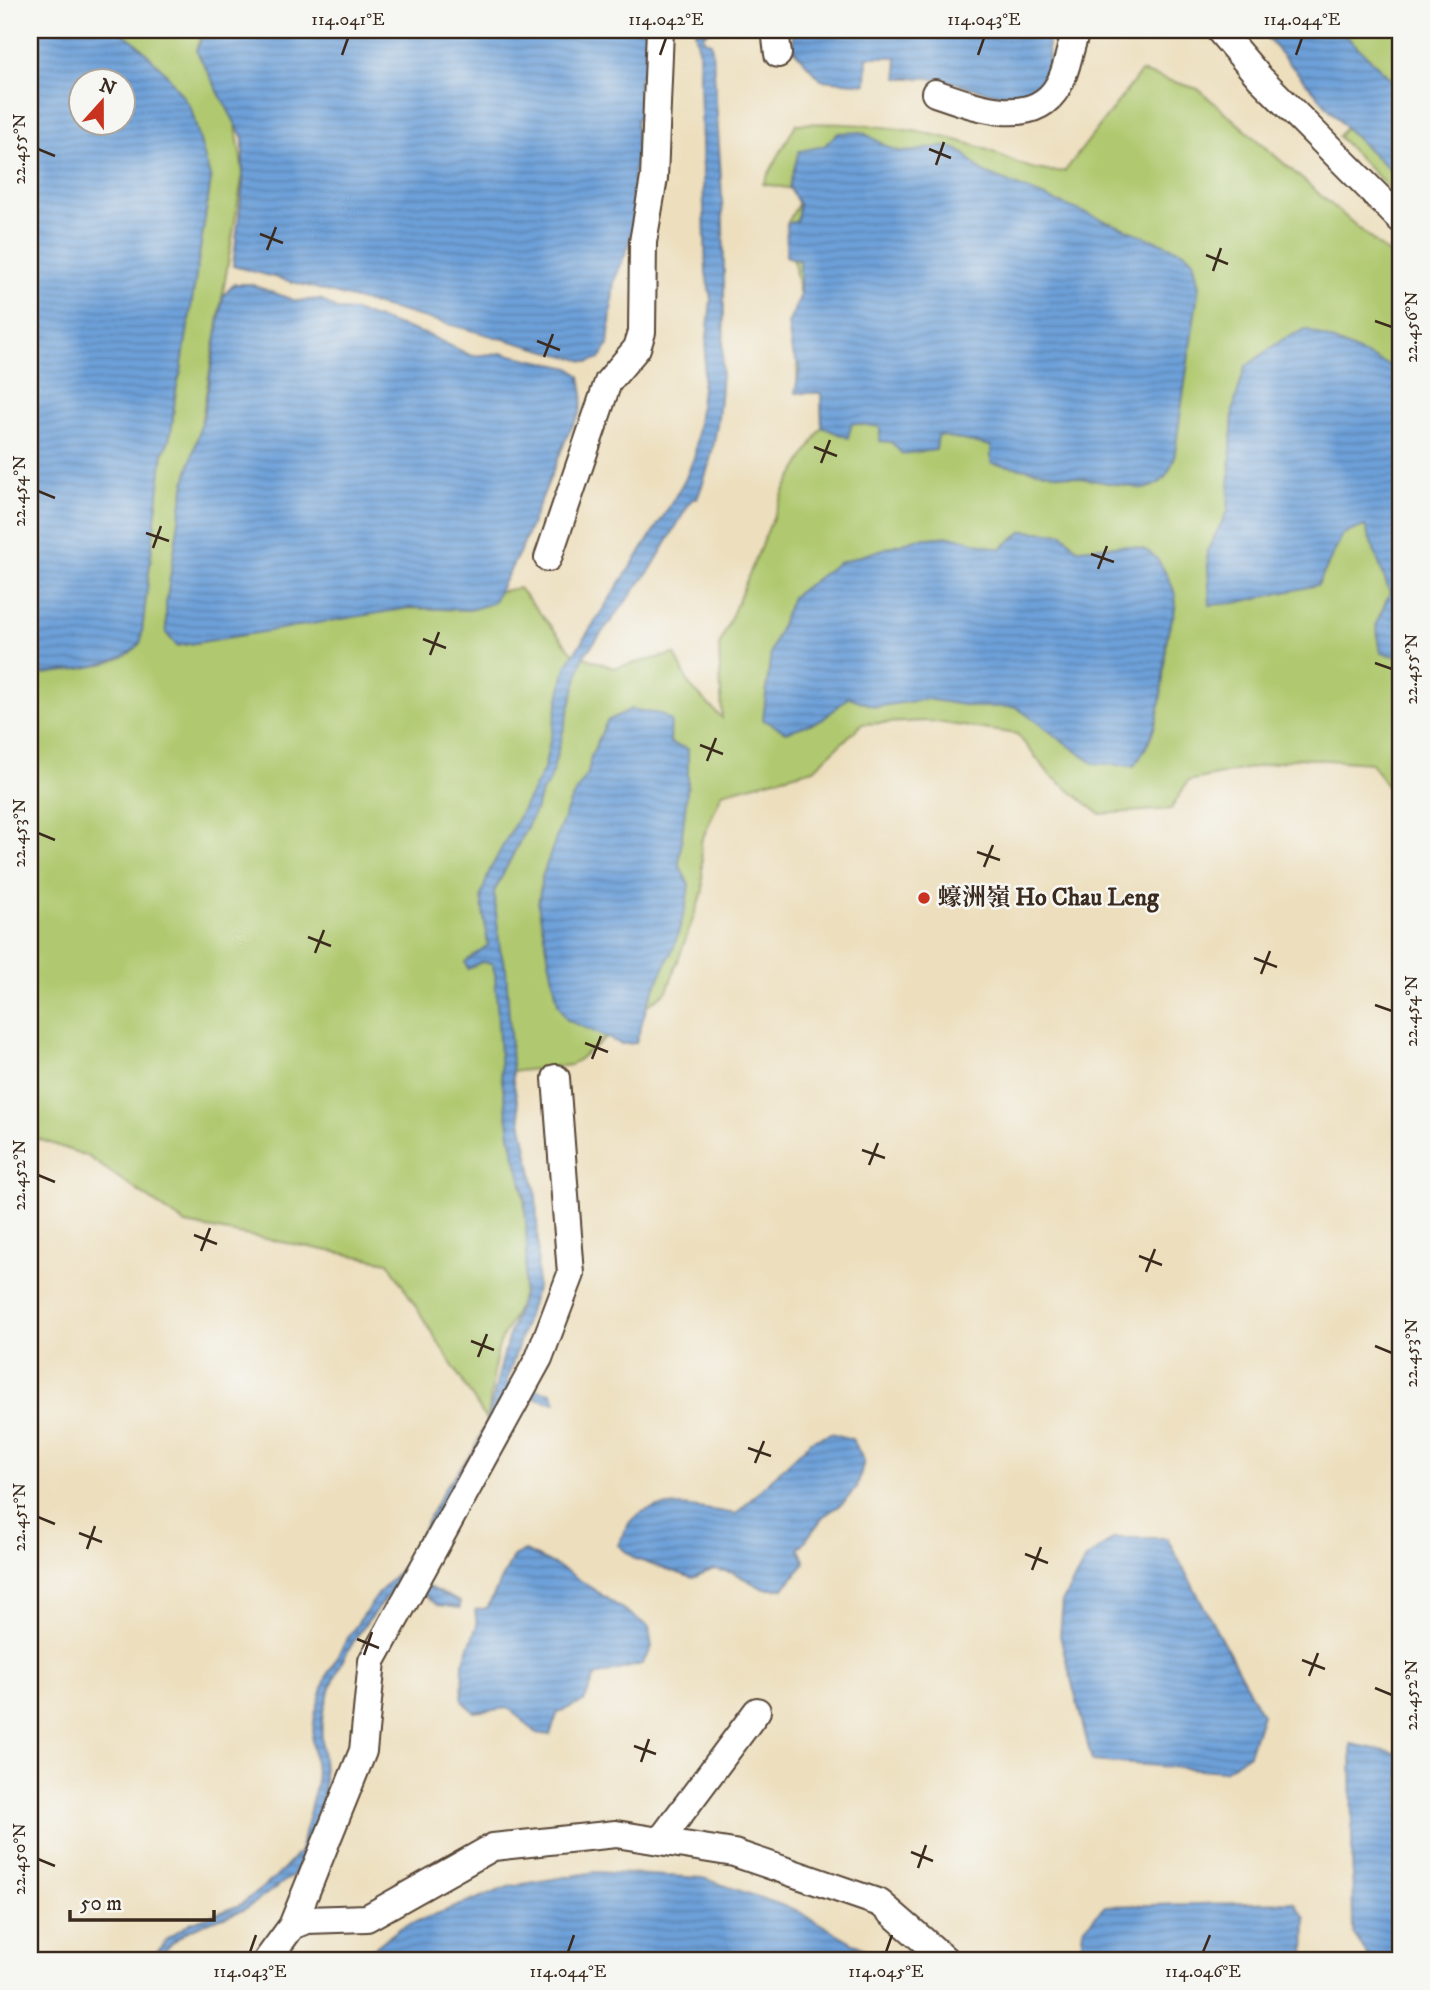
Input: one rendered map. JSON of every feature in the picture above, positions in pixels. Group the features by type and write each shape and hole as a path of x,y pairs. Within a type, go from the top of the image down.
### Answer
{"street":[{"path":"548,558 608,382 637,348 642,332 643,242 654,178 660,30"},
{"path":"935,93 985,110 1023,111 1045,103 1059,84 1077,30"},
{"path":"1219,30 1260,78 1400,219"},
{"path":"267,1960 292,1926 363,1751 372,1661 539,1359 571,1274 556,1078"},
{"path":"660,1841 757,1711"},
{"path":"292,1926 307,1920 367,1918 493,1847 616,1834 734,1853 880,1903 946,1960"}],"green space":[{"path":"30,30 203,30 196,50 235,120 243,173 166,633 177,646 519,588 573,653 614,668 675,654 690,686 722,718 719,646 785,489 822,427 821,393 797,382 800,297 787,224 805,191 763,184 796,124 863,125 908,130 973,145 1039,170 1065,171 1141,72 1198,89 1400,264 1400,805 1371,763 1298,758 1188,781 1171,809 1100,814 1050,775 1017,734 929,721 862,724 814,769 722,793 701,842 703,891 667,991 571,1065 501,1073 525,1210 527,1265 521,1299 497,1355 487,1421 388,1262 186,1224 87,1156 30,1136"},
{"path":"1340,30 1400,30 1400,88"},
{"path":"1346,128 1400,180 1400,200 1338,136"}],"water":[{"path":"30,30 118,30 134,41 165,72 191,108 211,180 171,434 163,453 141,641 122,657 74,670 30,676"},
{"path":"206,30 647,30 647,58 639,83 640,113 636,121 637,157 633,180 639,197 629,245 614,281 608,345 601,358 588,362 233,266 243,183 243,138 196,50"},
{"path":"711,30 703,34 704,40 711,42 713,57 722,202 724,311 719,406 710,462 697,499 692,499 651,569 583,657 550,781 541,793 536,809 494,892 500,949 506,969 513,1080 536,1194 538,1245 537,1287 506,1383 552,1393 556,1403 523,1396 415,1581 460,1602 460,1608 438,1605 403,1578 365,1625 344,1658 328,1694 323,1714 321,1730 324,1788 314,1839 299,1870 248,1907 193,1928 175,1940 158,1960 151,1960 168,1938 190,1923 240,1905 276,1877 300,1851 317,1781 312,1740 315,1714 327,1675 350,1634 379,1593 404,1565 445,1488 475,1449 487,1421 508,1338 523,1294 527,1251 525,1195 511,1141 501,1073 495,974 492,963 481,962 468,969 465,962 488,945 481,896 490,870 544,769 566,666 663,517 685,480 695,455 711,299 706,273 699,50 695,31"},
{"path":"792,30 1047,30 1049,63 1042,84 1013,94 989,92 936,79 898,78 896,57 867,57 866,84 821,80 794,50"},
{"path":"1260,30 1340,30 1400,88 1400,180 1346,128"},
{"path":"860,132 899,151 953,148 967,156 987,174 1184,252 1193,259 1199,286 1174,459 1167,475 1160,482 1144,489 991,463 991,446 938,435 936,450 902,454 891,442 880,441 880,427 852,423 848,438 822,427 821,393 795,393 800,367 792,353 788,324 800,297 800,261 786,256 787,224 797,221 799,204 789,187 799,151 824,146 838,133"},
{"path":"234,284 250,284 296,301 320,299 338,310 354,311 428,335 472,356 502,353 570,368 580,376 583,395 580,413 568,434 522,547 493,603 470,610 409,608 177,646 166,633 166,603 185,482 203,418 223,296"},
{"path":"1306,329 1400,370 1400,657 1381,653 1376,624 1390,593 1365,526 1343,534 1318,585 1235,603 1210,605 1207,551 1228,511 1233,409 1245,367 1283,339"},
{"path":"1023,531 1063,534 1077,549 1126,546 1145,550 1158,561 1170,582 1176,604 1167,638 1160,705 1152,735 1134,766 1093,763 1016,707 976,707 926,699 876,707 849,697 822,720 786,732 763,720 771,651 792,597 838,563 916,539 951,536 1000,549"},
{"path":"631,709 660,714 671,721 670,743 688,749 688,783 679,864 689,885 686,907 674,947 648,1002 636,1043 621,1044 567,1020 558,1004 538,905 542,877 560,827 571,800 588,773 591,756 607,721"},
{"path":"831,1433 852,1439 864,1461 857,1487 844,1502 824,1516 799,1549 805,1563 783,1589 764,1589 734,1573 714,1569 693,1578 635,1559 618,1545 631,1521 653,1508 696,1507 736,1514 812,1440"},
{"path":"1114,1538 1167,1538 1262,1714 1249,1754 1224,1771 1092,1761 1060,1636 1063,1600 1086,1559"},
{"path":"525,1551 565,1570 649,1627 652,1648 642,1664 595,1676 584,1702 558,1712 550,1735 536,1733 509,1708 474,1712 462,1701 463,1663 477,1625 475,1610 487,1608 513,1557"},
{"path":"1351,1744 1400,1754 1400,1954 1371,1960 1353,1933"},
{"path":"595,1872 703,1878 796,1910 883,1960 358,1960 402,1927 511,1886"},
{"path":"1294,1902 1306,1918 1305,1960 1080,1960 1083,1929 1105,1906"}],"place":[{"name":"蠔洲嶺 Ho Chau Leng","path":"924,898"}]}
